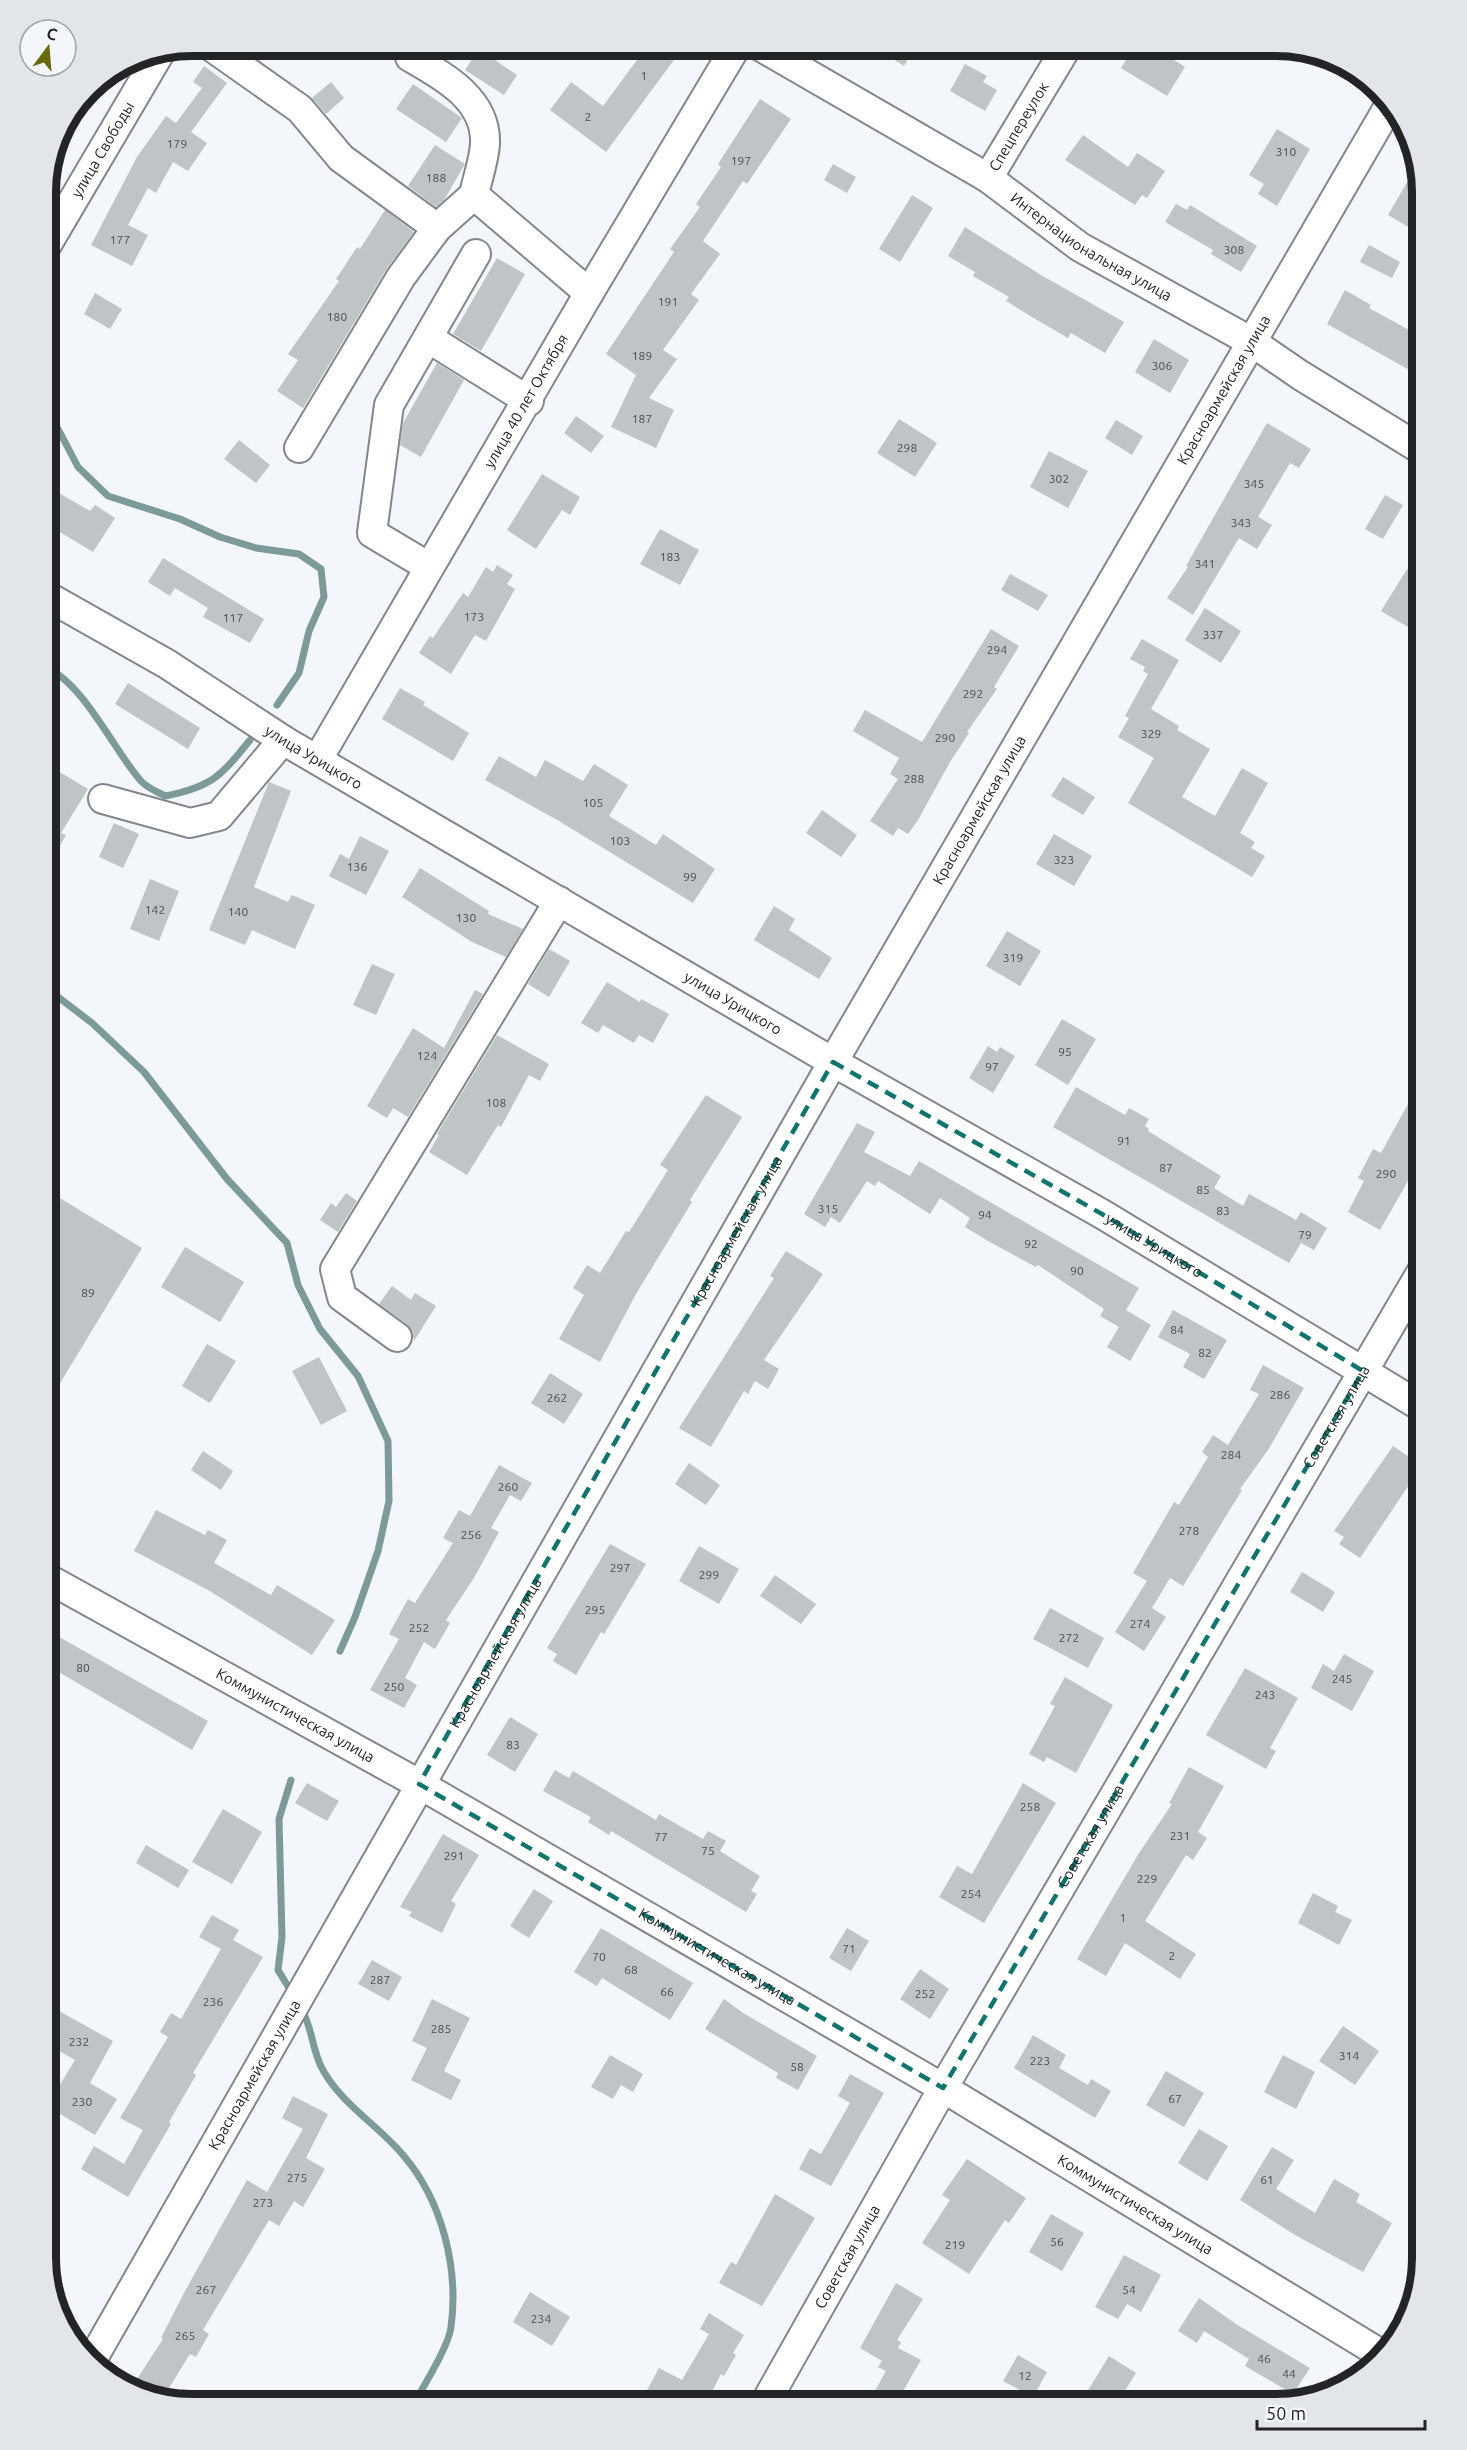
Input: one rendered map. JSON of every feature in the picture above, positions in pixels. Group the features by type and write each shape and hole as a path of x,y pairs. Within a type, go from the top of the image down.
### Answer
{"street":[{"path":"225,56 300,109 341,158 437,228"},
{"name":"улица 40 лет Октября","path":"318,759 429,567 529,401 589,293 730,56"},
{"name":"Интернациональная улица","path":"777,56 988,178 1080,247 1252,342 1300,375 1412,444"},
{"name":"Спецпереулок","path":"988,178 1061,56"},
{"path":"299,448 401,277 437,228 474,195 485,143 478,113 454,83 410,57"},
{"name":"улица Свободы","path":"56,229 156,60"},
{"name":"Красноармейская улица","path":"95,2354 833,1062 1386,112"},
{"path":"474,195 589,293"},
{"path":"429,567 372,533 389,405 476,254"},
{"path":"428,338 529,401"},
{"name":"улица Урицкого","path":"56,601 167,664 283,740 833,1062 1102,1214 1412,1401"},
{"path":"103,799 190,823 219,816 283,740"},
{"path":"397,1337 342,1298 335,1269 559,901"},
{"name":"Советская улица","path":"770,2394 943,2088 1412,1288"},
{"name":"Коммунистическая улица","path":"56,1583 419,1784 943,2088 1375,2351"}],"highlighted area":[{"path":"833,1062 1102,1214 1363,1371 943,2088 419,1784"}],"building":[{"path":"474,56 489,56 517,75 504,95 465,70"},
{"path":"640,56 677,56 606,152 550,110 571,82 603,106"},
{"path":"888,56 910,56 904,66"},
{"path":"1129,56 1168,56 1185,67 1167,96 1121,68"},
{"path":"965,64 987,76 983,82 997,90 985,111 950,91"},
{"path":"204,66 227,83 191,132 207,143 188,171 173,162 156,193 148,188 128,225 148,235 132,266 91,245 137,157 166,116 176,123 202,88 193,82"},
{"path":"331,82 344,98 326,114 312,98"},
{"path":"413,84 462,118 446,142 396,109"},
{"path":"760,99 791,119 747,184 743,181 703,241 720,254 691,294 699,300 663,350 677,359 649,398 674,410 656,448 611,427 636,375 606,354 674,252 670,249 700,207 696,204 721,167 718,164"},
{"path":"1277,129 1310,149 1277,206 1258,194 1264,184 1249,175"},
{"path":"1083,135 1128,167 1137,153 1165,171 1147,198 1142,195 1135,205 1065,160"},
{"path":"435,145 465,164 444,200 436,207 408,186"},
{"path":"833,164 856,177 847,193 824,180"},
{"path":"1410,177 1412,229 1388,215"},
{"path":"912,195 933,208 900,262 879,249"},
{"path":"1176,204 1187,210 1190,205 1257,246 1241,272 1211,254 1213,250 1165,222"},
{"path":"385,210 414,232 387,268 303,408 277,391 298,360 288,354 339,281 336,279 357,247 360,249"},
{"path":"965,227 1041,275 1124,322 1105,353 1071,333 1068,338 1006,301 1009,297 973,276 975,272 948,256"},
{"path":"1369,245 1400,262 1392,278 1360,262"},
{"path":"497,258 525,274 481,351 453,334"},
{"path":"1345,290 1371,305 1369,308 1412,332 1412,371 1327,324"},
{"path":"95,293 122,309 110,329 84,314"},
{"path":"1154,339 1189,360 1170,393 1135,372"},
{"path":"437,363 464,380 421,457 400,445 403,423"},
{"path":"576,416 604,436 591,453 564,433"},
{"path":"899,419 937,443 915,477 877,453"},
{"path":"1116,420 1143,436 1132,455 1105,438"},
{"path":"1267,423 1311,449 1299,468 1290,463 1258,517 1272,525 1257,549 1239,538 1193,615 1167,598 1188,567 1186,566"},
{"path":"239,440 270,465 256,483 224,459"},
{"path":"1049,451 1088,471 1068,508 1030,487"},
{"path":"542,474 580,497 570,515 562,510 536,549 507,530"},
{"path":"56,491 90,511 95,505 115,518 93,552 56,530"},
{"path":"1385,495 1403,505 1383,539 1365,529"},
{"path":"660,529 699,550 680,585 640,564"},
{"path":"163,558 264,619 250,643 203,617 208,608 175,588 170,596 148,582"},
{"path":"497,565 513,575 507,584 515,589 486,641 475,635 451,674 419,653 430,636 433,638 463,593 468,597 486,567 493,572"},
{"path":"1407,569 1412,572 1412,629 1381,611"},
{"path":"1010,574 1048,595 1038,611 1001,590"},
{"path":"1205,608 1241,631 1221,663 1185,640"},
{"path":"991,629 1019,646 994,687 997,689 967,732 969,733 918,820 908,834 898,828 893,836 870,821 898,779 890,774 899,758 853,731 865,710 922,742"},
{"path":"1142,639 1179,660 1151,709 1179,726 1177,730 1210,749 1182,797 1215,816 1242,768 1268,783 1240,833 1255,842 1251,848 1265,856 1252,877 1128,803 1154,758 1118,737 1129,718 1125,716 1148,674 1143,671 1145,667 1130,659"},
{"path":"128,683 200,728 188,749 115,704"},
{"path":"400,688 425,702 423,705 469,733 453,761 382,719"},
{"path":"499,756 536,777 545,760 583,781 594,764 628,785 609,816 656,845 663,834 715,869 693,903 559,821 485,780"},
{"path":"56,770 88,789 61,833 66,835 56,853"},
{"path":"1063,777 1095,797 1083,815 1051,796"},
{"path":"269,782 291,791 254,887 288,902 292,895 315,905 295,949 252,930 245,945 209,930"},
{"path":"822,810 857,835 841,857 806,833"},
{"path":"114,823 139,834 123,868 99,857"},
{"path":"1054,834 1092,856 1074,886 1036,864"},
{"path":"360,836 389,851 366,895 329,876 340,854 349,859"},
{"path":"420,868 489,911 488,914 523,929 506,957 472,942 402,897"},
{"path":"150,879 179,891 159,941 130,929"},
{"path":"774,906 795,919 789,930 832,958 819,979 754,940"},
{"path":"1007,931 1041,951 1020,986 986,966"},
{"path":"549,949 570,961 549,997 528,984"},
{"path":"372,964 395,974 376,1015 353,1005"},
{"path":"607,982 640,1002 641,999 669,1014 653,1043 639,1035 634,1043 603,1025 598,1033 581,1023"},
{"path":"475,990 483,994 408,1117 393,1108 387,1118 367,1106 413,1028 444,1048"},
{"path":"1062,1019 1096,1039 1068,1085 1035,1065"},
{"path":"497,1035 549,1064 540,1081 529,1075 501,1127 498,1125 467,1175 429,1152 439,1135 437,1134"},
{"path":"988,1046 997,1052 1000,1047 1015,1056 993,1093 969,1078"},
{"path":"1076,1087 1125,1115 1129,1108 1149,1119 1145,1126 1149,1129 1148,1131 1221,1176 1214,1188 1243,1206 1249,1194 1296,1220 1301,1212 1327,1228 1314,1250 1301,1243 1289,1263 1053,1127"},
{"path":"706,1095 742,1117 690,1200 692,1202 636,1294 600,1362 559,1339 584,1295 573,1288 587,1265 600,1273 626,1231 629,1232 668,1170 660,1165"},
{"path":"1408,1104 1412,1106 1412,1174 1380,1230 1348,1212 1364,1181 1358,1178 1373,1149 1381,1153"},
{"path":"857,1123 875,1132 864,1152 910,1176 919,1161 1139,1288 1126,1310 1151,1325 1130,1361 1107,1347 1119,1327 1100,1316 1104,1309 1038,1265 1036,1267 965,1227 970,1218 940,1198 930,1214 878,1181 875,1186 867,1181 840,1223 831,1217 825,1227 804,1214"},
{"path":"346,1193 357,1201 338,1232 320,1220 331,1203 336,1207"},
{"path":"56,1196 142,1248 56,1390"},
{"path":"185,1247 244,1282 220,1322 161,1287"},
{"path":"786,1251 823,1274 764,1360 779,1369 768,1389 755,1381 748,1394 744,1391 711,1447 679,1428 774,1278 770,1276"},
{"path":"392,1286 411,1300 415,1293 436,1306 414,1341 412,1331 407,1324 379,1304"},
{"path":"1173,1310 1227,1340 1204,1379 1183,1367 1190,1354 1158,1337"},
{"path":"207,1344 236,1361 210,1403 182,1386"},
{"path":"319,1357 347,1411 321,1425 292,1371"},
{"path":"1263,1365 1304,1388 1268,1450 1240,1489 1242,1490 1183,1586 1170,1578 1152,1608 1166,1617 1144,1651 1115,1632 1147,1581 1133,1573 1174,1502 1179,1505 1208,1457 1202,1452 1213,1435 1228,1445 1259,1394 1250,1390"},
{"path":"550,1373 583,1394 564,1424 531,1403"},
{"path":"1393,1446 1412,1459 1412,1487 1409,1485 1360,1558 1339,1544 1344,1537 1334,1531"},
{"path":"203,1451 233,1471 221,1490 191,1470"},
{"path":"689,1463 720,1485 706,1505 675,1484"},
{"path":"499,1465 532,1483 521,1501 510,1495 491,1528 499,1532 474,1578 446,1620 450,1623 435,1649 424,1642 405,1678 417,1685 404,1708 370,1690 399,1639 389,1634 408,1599 415,1603 453,1543 443,1538 459,1510 470,1516"},
{"path":"156,1510 205,1535 208,1530 227,1540 214,1563 271,1595 277,1585 335,1620 312,1655 208,1590 134,1551"},
{"path":"610,1544 646,1564 604,1634 601,1632 576,1675 553,1661 557,1654 547,1648"},
{"path":"699,1546 739,1569 719,1604 679,1581"},
{"path":"1302,1572 1335,1592 1323,1612 1290,1592"},
{"path":"775,1575 816,1604 801,1624 760,1596"},
{"path":"1050,1608 1104,1638 1088,1668 1033,1639"},
{"path":"56,1635 208,1721 192,1750 56,1670"},
{"path":"1344,1654 1374,1671 1352,1711 1311,1688 1323,1664 1334,1671"},
{"path":"1245,1668 1298,1698 1270,1748 1276,1751 1266,1769 1206,1735"},
{"path":"1065,1677 1113,1705 1076,1773 1047,1757 1044,1762 1029,1754 1055,1706 1050,1704"},
{"path":"510,1717 538,1734 515,1772 487,1755"},
{"path":"1189,1767 1224,1786 1198,1832 1207,1838 1193,1860 1186,1855 1145,1921 1196,1954 1180,1979 1125,1943 1106,1976 1077,1959 1139,1853 1172,1804 1169,1803"},
{"path":"555,1770 569,1778 573,1771 656,1820 659,1814 703,1839 708,1831 726,1841 720,1851 760,1876 751,1891 757,1894 746,1912 611,1831 609,1835 588,1822 591,1817 543,1791"},
{"path":"307,1783 339,1801 327,1821 295,1803"},
{"path":"1023,1783 1056,1803 984,1923 939,1897 957,1866 972,1874"},
{"path":"223,1809 262,1832 232,1884 192,1862"},
{"path":"443,1834 479,1855 451,1901 456,1904 442,1933 409,1916 412,1912 400,1907"},
{"path":"146,1845 189,1870 178,1888 136,1863"},
{"path":"534,1889 553,1901 529,1938 510,1926"},
{"path":"1313,1893 1338,1906 1335,1912 1352,1920 1339,1945 1298,1923"},
{"path":"212,1915 239,1930 233,1940 263,1957 193,2073 196,2075 169,2122 171,2124 128,2197 81,2169 94,2146 124,2164 143,2130 120,2118 168,2037 160,2032 171,2013 181,2019 221,1949 199,1937"},
{"path":"601,1928 693,1983 670,2020 602,1978 597,1986 574,1972"},
{"path":"847,1928 869,1941 851,1971 829,1958"},
{"path":"372,1960 402,1977 389,2001 358,1984"},
{"path":"920,1969 949,1989 930,2019 900,1999"},
{"path":"432,1999 470,2018 444,2071 461,2080 451,2100 411,2080 427,2048 412,2041"},
{"path":"724,1999 743,2013 817,2056 798,2090 776,2078 778,2073 705,2029"},
{"path":"59,2011 113,2041 90,2083 117,2099 95,2135 56,2111 56,2091 75,2060 56,2049 56,2017"},
{"path":"1343,2026 1379,2051 1355,2085 1319,2061"},
{"path":"1033,2035 1066,2055 1059,2068 1088,2085 1091,2079 1111,2091 1095,2118 1014,2068"},
{"path":"610,2055 643,2074 633,2092 621,2085 613,2099 591,2087"},
{"path":"1283,2055 1315,2072 1296,2109 1264,2092"},
{"path":"1166,2071 1204,2093 1184,2127 1146,2105"},
{"path":"850,2074 884,2093 831,2186 799,2169 810,2148 821,2154 850,2103 838,2096"},
{"path":"293,2096 328,2114 306,2158 325,2169 303,2207 294,2201 279,2226 269,2220 203,2330 209,2334 196,2357 190,2354 166,2392 151,2388 137,2379 163,2339 161,2338 185,2291 247,2180 267,2192 303,2129 282,2118"},
{"path":"1199,2129 1228,2146 1207,2181 1178,2163"},
{"path":"1272,2147 1294,2160 1276,2189 1315,2213 1334,2179 1360,2194 1356,2202 1392,2223 1363,2272 1295,2235 1240,2200"},
{"path":"967,2159 1026,2198 1009,2223 1005,2220 969,2274 922,2243 950,2200 942,2195"},
{"path":"775,2194 815,2218 762,2306 719,2283 731,2262 736,2265"},
{"path":"1051,2214 1084,2233 1062,2271 1029,2252"},
{"path":"1124,2255 1161,2275 1141,2312 1127,2304 1118,2319 1095,2307"},
{"path":"896,2283 923,2299 897,2340 901,2342 898,2348 921,2360 901,2394 873,2394 886,2371 878,2367 882,2361 860,2348"},
{"path":"530,2292 570,2317 552,2346 513,2322"},
{"path":"1199,2298 1236,2324 1310,2368 1292,2393 1245,2366 1249,2359 1204,2331 1197,2343 1178,2331"},
{"path":"709,2313 744,2335 733,2353 736,2355 724,2376 721,2374 711,2394 650,2394 646,2392 659,2368 682,2380 709,2334 700,2329"},
{"path":"1018,2355 1047,2372 1035,2394 1027,2394 1003,2381"},
{"path":"1109,2356 1136,2373 1123,2394 1086,2394"}],"waterway":[{"path":"56,425 78,467 108,496 180,519 220,537 256,548 299,554 321,569 324,597 309,631 299,673 277,705"},
{"path":"56,673 73,687 85,702 141,781 165,796 205,784 223,771 250,740"},
{"path":"56,995 92,1023 144,1072 227,1179 287,1243 298,1285 320,1329 358,1376 388,1441 389,1501 378,1551 355,1617 340,1651"},
{"path":"291,1780 279,1819 282,1937 278,1970 292,1993"},
{"path":"301,2008 324,2072 351,2106 394,2145 417,2173 428,2193 445,2236 452,2282 451,2327 441,2355 419,2394"}]}
